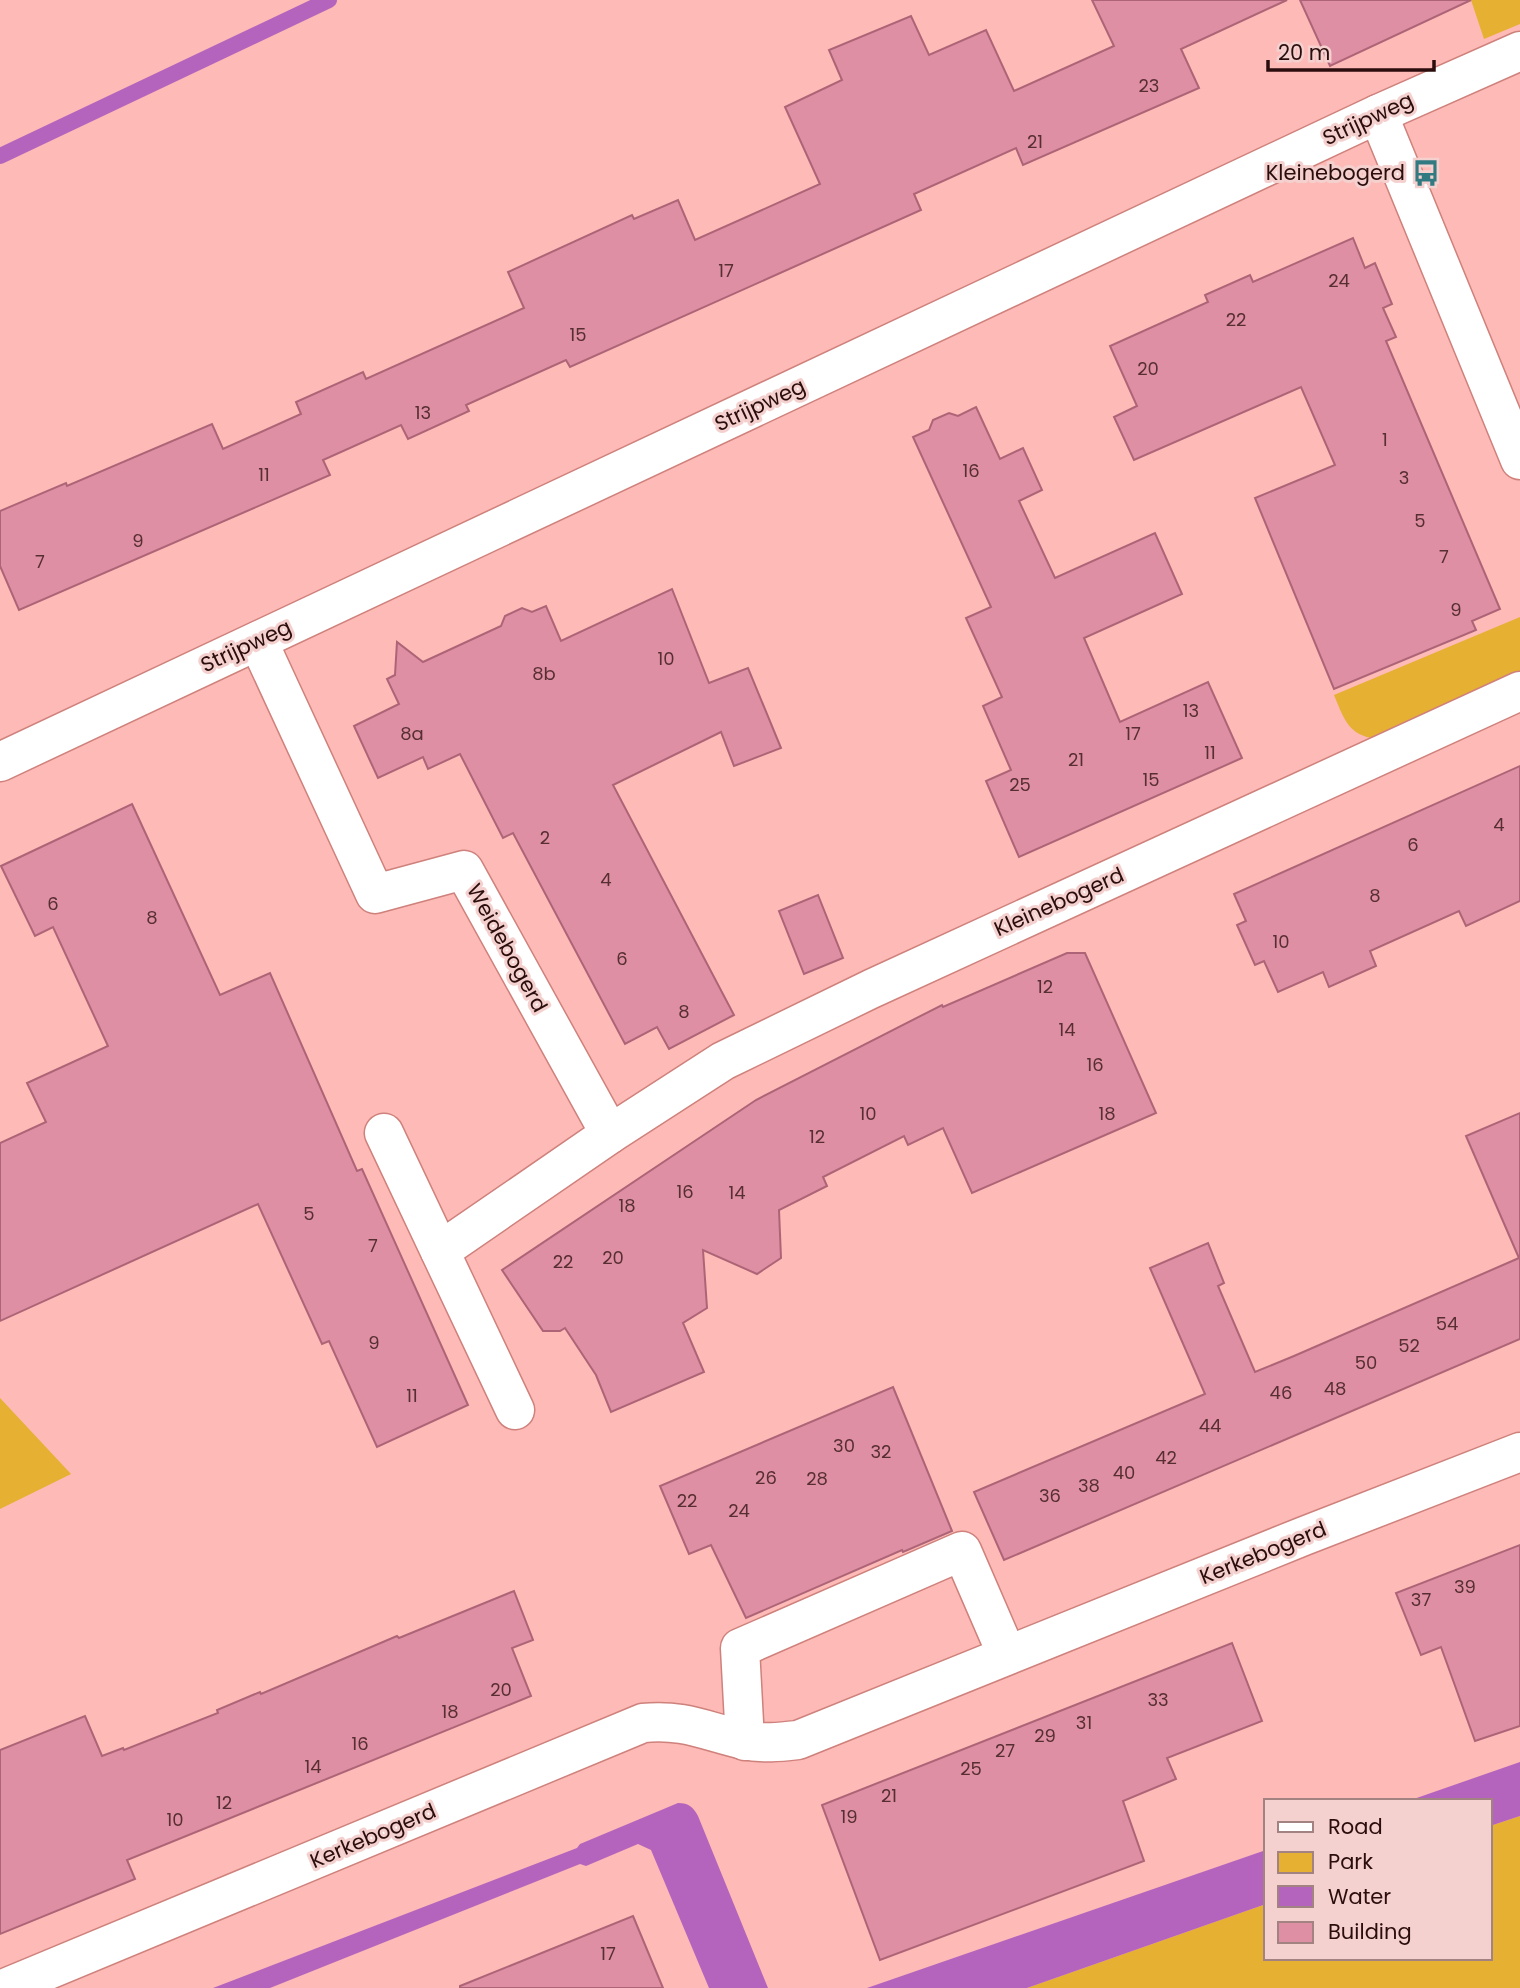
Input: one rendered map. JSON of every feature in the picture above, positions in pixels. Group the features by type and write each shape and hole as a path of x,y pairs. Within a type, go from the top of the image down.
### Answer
{"street":[{"name":"Strijpweg","path":"0,762 1378,114 1520,51"},
{"path":"1378,114 1520,460"},
{"name":"Weidebogerd","path":"258,641 374,894 464,870 610,1134"},
{"name":"Kleinebogerd","path":"610,1134 723,1061 871,989 1520,691"},
{"path":"384,1133 515,1410"},
{"path":"440,1251 610,1134"},
{"name":"Kerkebogerd","path":"5,1988 643,1723 667,1721 692,1725 745,1741 771,1743 798,1740 1520,1452"},
{"path":"745,1741 740,1648 962,1551 1007,1655"}],"green space":[{"path":"1471,0 1520,0 1520,24 1484,39"},
{"path":"1520,617 1520,676 1371,738 1356,732 1343,717 1334,695"},
{"path":"0,1398 71,1474 0,1509"},
{"path":"1520,1816 1520,1988 1027,1988 1264,1905 1264,1960 1492,1960 1492,1825"}],"water":[{"path":"1520,1762 1520,1816 1492,1825 1492,1799 1414,1799"},
{"path":"678,1803 690,1806 698,1816 768,1988 709,1988 651,1850 638,1844 586,1866 580,1864 270,1988 213,1988 577,1848 580,1844"},
{"path":"1264,1851 1264,1905 1027,1988 867,1988"}],"building":[{"path":"1092,0 1287,0 1181,49 1199,88 1023,165 1016,148 914,194 921,210 570,367 566,360 466,405 469,411 408,439 401,425 323,460 330,475 19,610 0,566 0,511 66,483 67,486 212,424 223,449 301,414 296,402 363,372 366,379 524,308 508,272 632,215 634,219 678,200 695,240 820,184 785,107 842,80 829,50 911,16 929,55 986,30 1014,91 1114,46"},
{"path":"1300,0 1471,0 1330,66"},
{"path":"1353,238 1365,268 1375,263 1392,304 1383,308 1396,337 1386,341 1500,609 1472,621 1476,630 1334,689 1255,498 1335,465 1301,387 1134,460 1114,417 1137,406 1110,346 1208,302 1205,295 1250,275 1253,282"},
{"path":"976,407 1000,459 1023,448 1042,490 1019,501 1055,578 1155,533 1182,594 1084,638 1120,722 1208,682 1242,758 1019,857 986,781 1011,770 983,706 1002,697 966,618 991,607 913,437 929,430 933,420 949,413 958,416"},
{"path":"672,589 709,683 748,668 781,748 734,766 721,732 613,785 734,1015 669,1049 657,1027 625,1044 513,833 503,838 460,754 428,769 423,757 378,778 354,726 399,704 387,679 395,675 397,642 423,662 501,626 505,616 522,608 532,612 546,606 561,641"},
{"path":"1520,766 1520,901 1466,926 1459,911 1370,951 1376,966 1329,987 1323,972 1278,992 1264,961 1255,965 1237,925 1246,921 1234,894"},
{"path":"132,804 220,995 270,973 357,1171 362,1169 468,1405 377,1447 329,1341 322,1344 258,1204 0,1321 0,1143 46,1122 27,1083 108,1046 53,927 35,936 1,866"},
{"path":"818,895 843,958 804,974 779,911"},
{"path":"1067,953 1085,953 1156,1113 972,1193 943,1128 908,1145 904,1136 823,1177 827,1186 779,1210 781,1258 757,1274 703,1250 707,1308 683,1323 704,1372 611,1412 596,1375 565,1328 560,1331 543,1331 502,1270 756,1100 942,1005 943,1007"},
{"path":"1520,1113 1520,1339 1004,1560 974,1492 1205,1394 1150,1268 1208,1243 1224,1283 1218,1286 1255,1372 1294,1356 1519,1258 1466,1136"},
{"path":"893,1387 952,1531 746,1618 711,1545 689,1554 660,1486"},
{"path":"1520,1545 1520,1726 1475,1741 1441,1647 1421,1655 1396,1593"},
{"path":"514,1591 533,1640 512,1648 531,1696 127,1860 135,1879 0,1934 0,1750 85,1716 102,1756 123,1748 124,1750 397,1636 399,1638"},
{"path":"1232,1643 1262,1721 1167,1758 1176,1779 1123,1801 1144,1861 880,1960 822,1805"},
{"path":"633,1916 663,1988 460,1988 460,1986"}],"waterway":[{"path":"0,156 329,0"}],"place":[{"name":"Kleinebogerd","path":"1426,173"}]}
